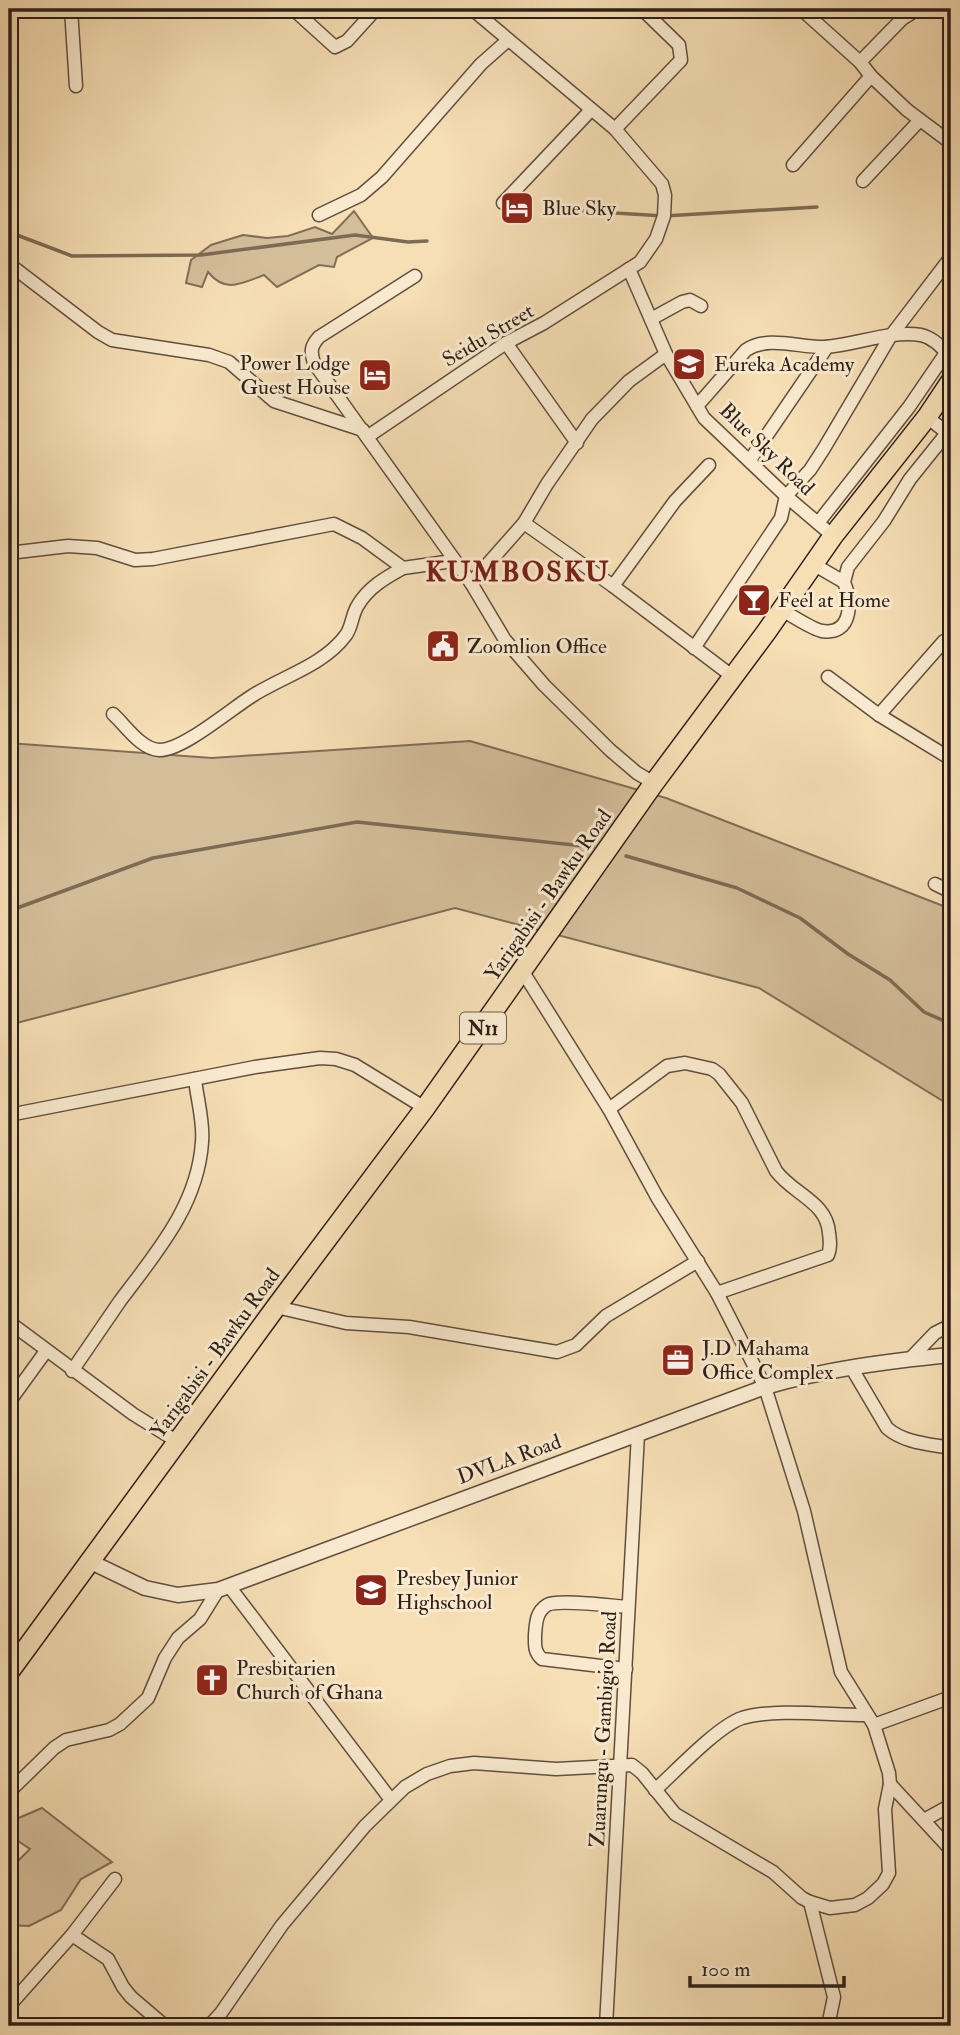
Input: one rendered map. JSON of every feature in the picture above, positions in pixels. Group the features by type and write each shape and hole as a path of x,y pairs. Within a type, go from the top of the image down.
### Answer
{"highway":[{"name":"Yarigabisi - Bawku Road","path":"9,1672 523,972 654,783 813,565 825,530 927,417 951,381"}],"street":[{"path":"71,9 76,86"},
{"path":"293,9 335,47 347,41 376,9"},
{"name":"Seidu Street","path":"365,433 640,262 656,239 664,216 665,195 662,184 615,129 472,9"},
{"path":"615,129 681,60 679,45 642,9"},
{"path":"801,9 860,61 870,76 920,120 951,142"},
{"path":"860,61 902,19 918,9"},
{"path":"947,9 951,12"},
{"path":"319,215 361,195 382,177 481,64 508,41"},
{"path":"793,165 870,76"},
{"path":"503,203 592,110"},
{"path":"863,181 920,120"},
{"path":"694,648 781,518 786,496 810,470 890,337 951,257"},
{"path":"9,264 112,340 209,355 229,362 274,401 365,433"},
{"name":"Blue Sky Road","path":"629,269 666,354 697,406 713,427 825,530"},
{"path":"415,276 319,337 311,352 314,363 471,583 505,640 544,685 610,750 637,773 654,783"},
{"path":"651,319 682,302 690,300 701,306"},
{"path":"697,406 750,347 782,343 827,347 917,335 926,336 950,352 825,530"},
{"path":"506,343 578,443"},
{"path":"751,460 827,347"},
{"path":"471,583 492,563 524,523 592,419 629,381 666,354"},
{"path":"781,610 822,631 837,629 848,618 849,594 844,582 848,567 884,521 909,479 949,435 927,417"},
{"path":"613,586 675,501 709,465"},
{"path":"524,523 732,676"},
{"path":"9,554 68,546 97,548 135,560 153,559 334,524 362,538 403,568"},
{"path":"113,714 143,744 157,750 171,747 200,732 255,694 300,672 322,657 348,634 358,605 376,583 403,568 453,561"},
{"path":"813,565 844,582"},
{"path":"879,715 944,642 951,641"},
{"path":"828,677 879,715 951,759"},
{"path":"934,884 951,892"},
{"path":"209,2026 282,1926 365,1826 391,1800 427,1774 450,1766 474,1763 556,1769 632,1765 674,1814 773,1872 802,1898 830,1908 855,1905 868,1898 883,1884 889,1873 885,1809 890,1784 889,1773 870,1720 841,1672 804,1511 765,1387 717,1293 657,1197 609,1110 523,972"},
{"path":"9,1115 296,1060 336,1059 355,1065 425,1108"},
{"path":"609,1110 667,1066 685,1063 712,1069 747,1110 782,1180 825,1215 829,1223 831,1249 823,1259 717,1293"},
{"path":"72,1371 170,1234 186,1204 197,1175 202,1139 195,1079"},
{"path":"276,1307 346,1323 409,1327 556,1352 576,1346 606,1316 698,1261"},
{"path":"9,1322 72,1371 178,1442"},
{"path":"910,1359 935,1333 951,1325"},
{"path":"9,1402 46,1351"},
{"name":"DVLA Road","path":"89,1561 145,1588 178,1595 223,1588 765,1387 801,1376 851,1367 951,1355"},
{"path":"851,1367 887,1428 894,1434 905,1439 951,1448"},
{"name":"Zuarungu - Gambigio Road","path":"606,2026 638,1434"},
{"path":"9,1792 54,1748 81,1735 109,1730 120,1724 148,1698 165,1658 178,1639 200,1619 223,1588 391,1800"},
{"path":"626,1669 542,1659 535,1648 535,1630 541,1611 555,1602 628,1607"},
{"path":"655,1790 716,1735 741,1719 769,1713 870,1720 951,1697"},
{"path":"890,1784 951,1850"},
{"path":"923,1820 951,1805"},
{"path":"9,2006 72,1935 115,1879"},
{"path":"810,1902 834,1997 828,2026"},
{"path":"72,1935 108,1959 131,1997 165,2026"},
{"path":"9,1996 22,1991"}],"shaded area":[{"path":"354,211 373,238 337,257 334,267 319,265 277,287 264,275 228,285 221,283 208,272 202,287 186,283 191,260 211,245 243,235 267,238 288,236 315,227 332,234"},
{"path":"470,741 666,798 951,909 951,1106 759,988 455,908 9,1025 9,743 212,758"},
{"path":"42,1808 112,1862 81,1879 61,1910 29,1926 9,1925 9,1870 30,1849 9,1835 9,1822"}],"waterway":[{"path":"582,211 664,216 817,207"},
{"path":"9,232 72,256 201,255 355,235 408,242 427,241"},
{"path":"9,911 153,858 357,822 593,847"},
{"path":"626,856 737,888 800,918 848,954 890,980 924,1012 951,1024"}],"place":[{"name":"Blue Sky","path":"517,208"},
{"name":"Eureka Academy","path":"689,364"},
{"name":"Power Lodge Guest House","path":"375,375"},
{"name":"Feel at Home","path":"754,600"},
{"name":"Zoomlion Office","path":"443,646"},
{"name":"J.D Mahama Office Complex","path":"678,1360"},
{"name":"Presbey Junior Highschool","path":"371,1590"},
{"name":"Presbitarien Church of Ghana","path":"212,1680"}],"district":[{"name":"KUMBOSKU","path":"518,571"}]}
